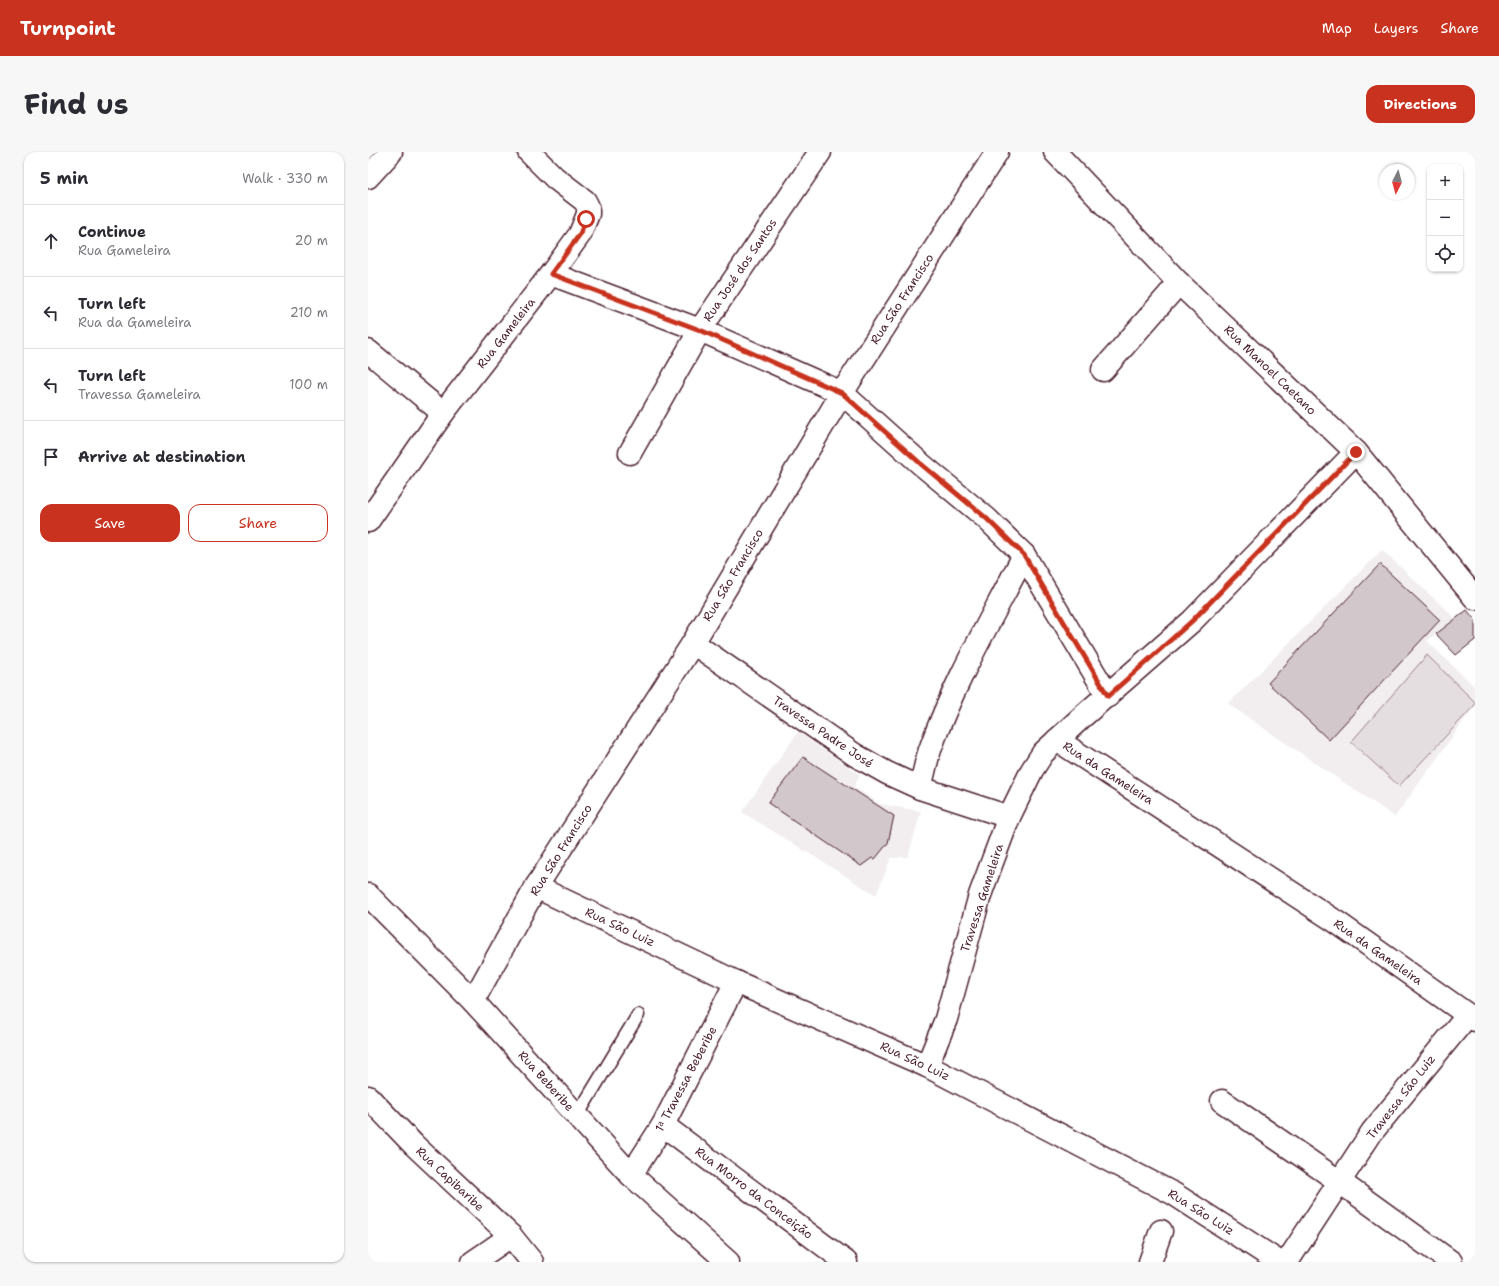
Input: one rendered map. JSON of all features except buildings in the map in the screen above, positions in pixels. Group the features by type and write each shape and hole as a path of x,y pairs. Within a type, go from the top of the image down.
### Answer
{"street":[{"path":"368,177 391,152"},
{"name":"Rua Gameleira","path":"368,521 444,414 580,234 588,214 588,207 585,201 555,178 529,152"},
{"name":"Rua José dos Santos","path":"630,453 700,330 820,152"},
{"name":"Rua São Francisco","path":"474,1001 536,887 693,643 842,393 997,152"},
{"name":"Rua Manoel Caetano","path":"1055,152 1179,283 1356,452 1475,598"},
{"path":"551,274 700,330 842,393 921,464 986,518 1024,555 1108,696 1192,621 1356,452"},
{"path":"1103,370 1179,283"},
{"path":"368,351 444,414"},
{"path":"920,788 931,748 946,710 963,673 1024,555"},
{"name":"Travessa Padre José","path":"693,643 855,756 920,788 1009,817"},
{"name":"Rua da Gameleira","path":"1108,696 1057,740 1335,922 1471,1018"},
{"name":"Travessa Gameleira","path":"927,1066 946,1019 980,895 1009,817 1043,753 1057,740"},
{"name":"Rua São Luiz","path":"536,887 736,982 927,1066 1174,1194 1279,1262"},
{"name":"Rua Beberibe","path":"368,895 474,1001 631,1174 728,1262"},
{"name":"1ᵃ Travessa Beberibe","path":"631,1174 663,1125 736,982"},
{"name":"Travessa São Luiz","path":"1287,1262 1372,1132 1471,1018"},
{"name":"Rua Capibaribe","path":"368,1097 414,1145 511,1236 532,1262"},
{"path":"1222,1101 1340,1182 1451,1262"},
{"name":"Rua Morro da Conceição","path":"663,1125 846,1262"},
{"path":"1150,1262 1161,1231"},
{"path":"473,1262 511,1236"}],"lane":[{"path":"577,1116 638,1015"}],"shaded area":[{"path":"1382,550 1455,618 1427,641 1475,687 1475,705 1395,817 1228,704"},
{"path":"1427,655 1475,702 1475,705 1399,786 1351,742"},
{"path":"798,732 860,775 854,787 880,804 921,811 908,857 891,858 876,895 742,812"}],"route":[{"path":"586,219 580,234 551,274 700,330 842,393 921,464 986,518 1024,555 1108,696 1192,621 1356,452"}]}
